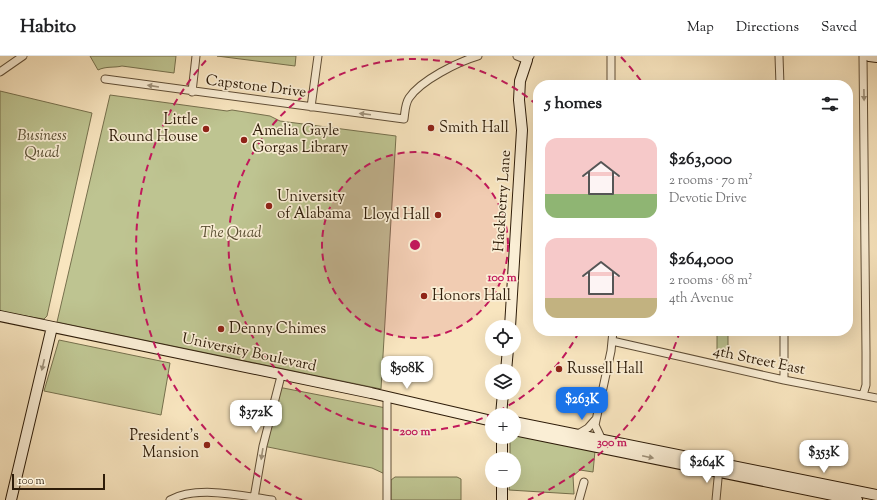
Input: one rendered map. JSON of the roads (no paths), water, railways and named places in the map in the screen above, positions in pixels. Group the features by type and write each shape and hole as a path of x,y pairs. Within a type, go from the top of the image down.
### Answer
{"main road":[{"path":"869,56 877,57"},
{"name":"Hackberry Lane","path":"510,320 522,137 520,81 528,58"},
{"name":"University Boulevard","path":"0,316 387,397 485,419"},
{"path":"11,500 52,327"},
{"path":"521,423 578,434 857,500"},
{"path":"521,431 877,496"},
{"path":"502,488 502,500"}],"street":[{"path":"0,72 23,56"},
{"path":"192,92 196,56"},
{"path":"311,107 318,56"},
{"name":"Capstone Drive","path":"105,79 192,92 404,119 407,102 420,86 464,61 478,56"},
{"path":"517,56 528,58"},
{"path":"611,56 611,80"},
{"path":"779,56 780,80"},
{"path":"863,56 866,352 866,385 863,395"},
{"path":"602,440 595,425 612,336"},
{"path":"784,336 784,380"},
{"name":"4th Street East","path":"612,341 784,380 877,398"},
{"path":"254,498 263,446 281,376"},
{"path":"387,397 387,500"},
{"path":"578,434 588,428 596,418"},
{"path":"716,500 719,468"},
{"path":"579,500 584,482"},
{"path":"170,500 179,495 195,492 272,500"}],"place":[{"name":"Smith Hall","path":"431,128"},
{"name":"Little Round House","path":"206,129"},
{"name":"Amelia Gayle Gorgas Library","path":"244,140"},
{"name":"University of Alabama","path":"269,206"},
{"name":"Lloyd Hall","path":"438,215"},
{"name":"Honors Hall","path":"424,296"},
{"name":"Denny Chimes","path":"221,329"},
{"name":"Russell Hall","path":"559,369"},
{"name":"President's Mansion","path":"207,445"}],"park label":[{"name":"Business Quad","path":"42,144"},
{"name":"The Quad","path":"231,233"}]}
